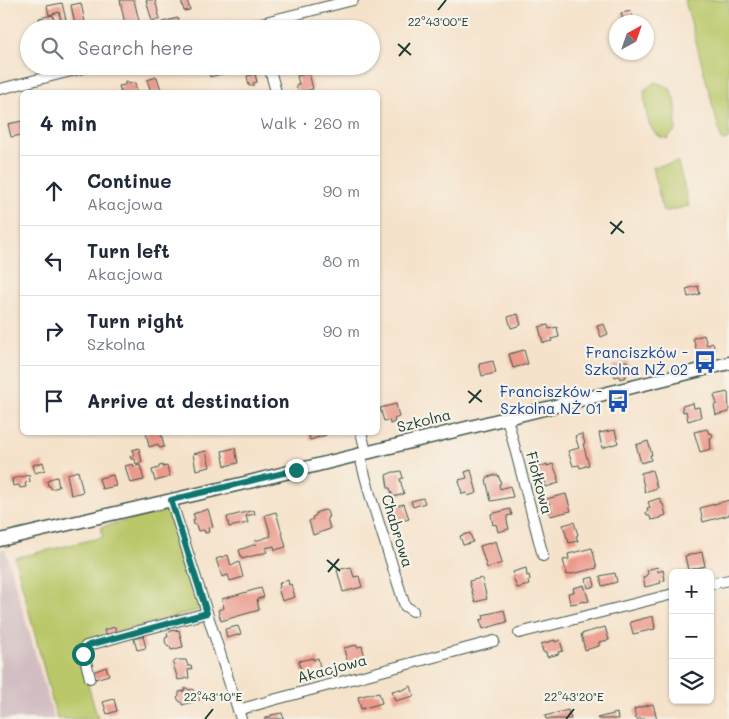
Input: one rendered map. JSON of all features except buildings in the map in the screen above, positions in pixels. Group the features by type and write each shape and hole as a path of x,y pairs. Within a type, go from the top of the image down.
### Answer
{"street":[{"path":"281,20 353,0"},
{"path":"0,89 55,75"},
{"path":"271,75 275,90"},
{"name":"Szkolna","path":"5,539 362,454 729,363"},
{"name":"Fiołkowa","path":"506,418 543,556"},
{"name":"Chabrowa","path":"361,435 361,461 371,498 404,606 413,610"},
{"name":"Akacjowa","path":"171,500 240,714 272,700 494,641"},
{"path":"714,583 729,580"},
{"path":"519,634 669,595"},
{"path":"90,678 83,654 86,646 207,613"}],"shaded area":[{"path":"5,549 54,719 0,719 0,550"}],"green space":[{"path":"685,0 729,0 729,139 722,141"},
{"path":"655,82 669,88 675,98 676,130 667,139 655,133 651,128 647,115 644,90"},
{"path":"678,162 689,206 663,212 653,167"},
{"path":"169,510 202,609 76,644 98,719 57,719 15,558 103,537 101,527"}],"place":[{"name":"Franciszków - Szkolna NŻ 02","path":"705,362"},
{"name":"Franciszków - Szkolna NŻ 01","path":"618,401"}],"route":[{"path":"83,654 84,648 89,645 207,613 171,500 296,470"}]}
